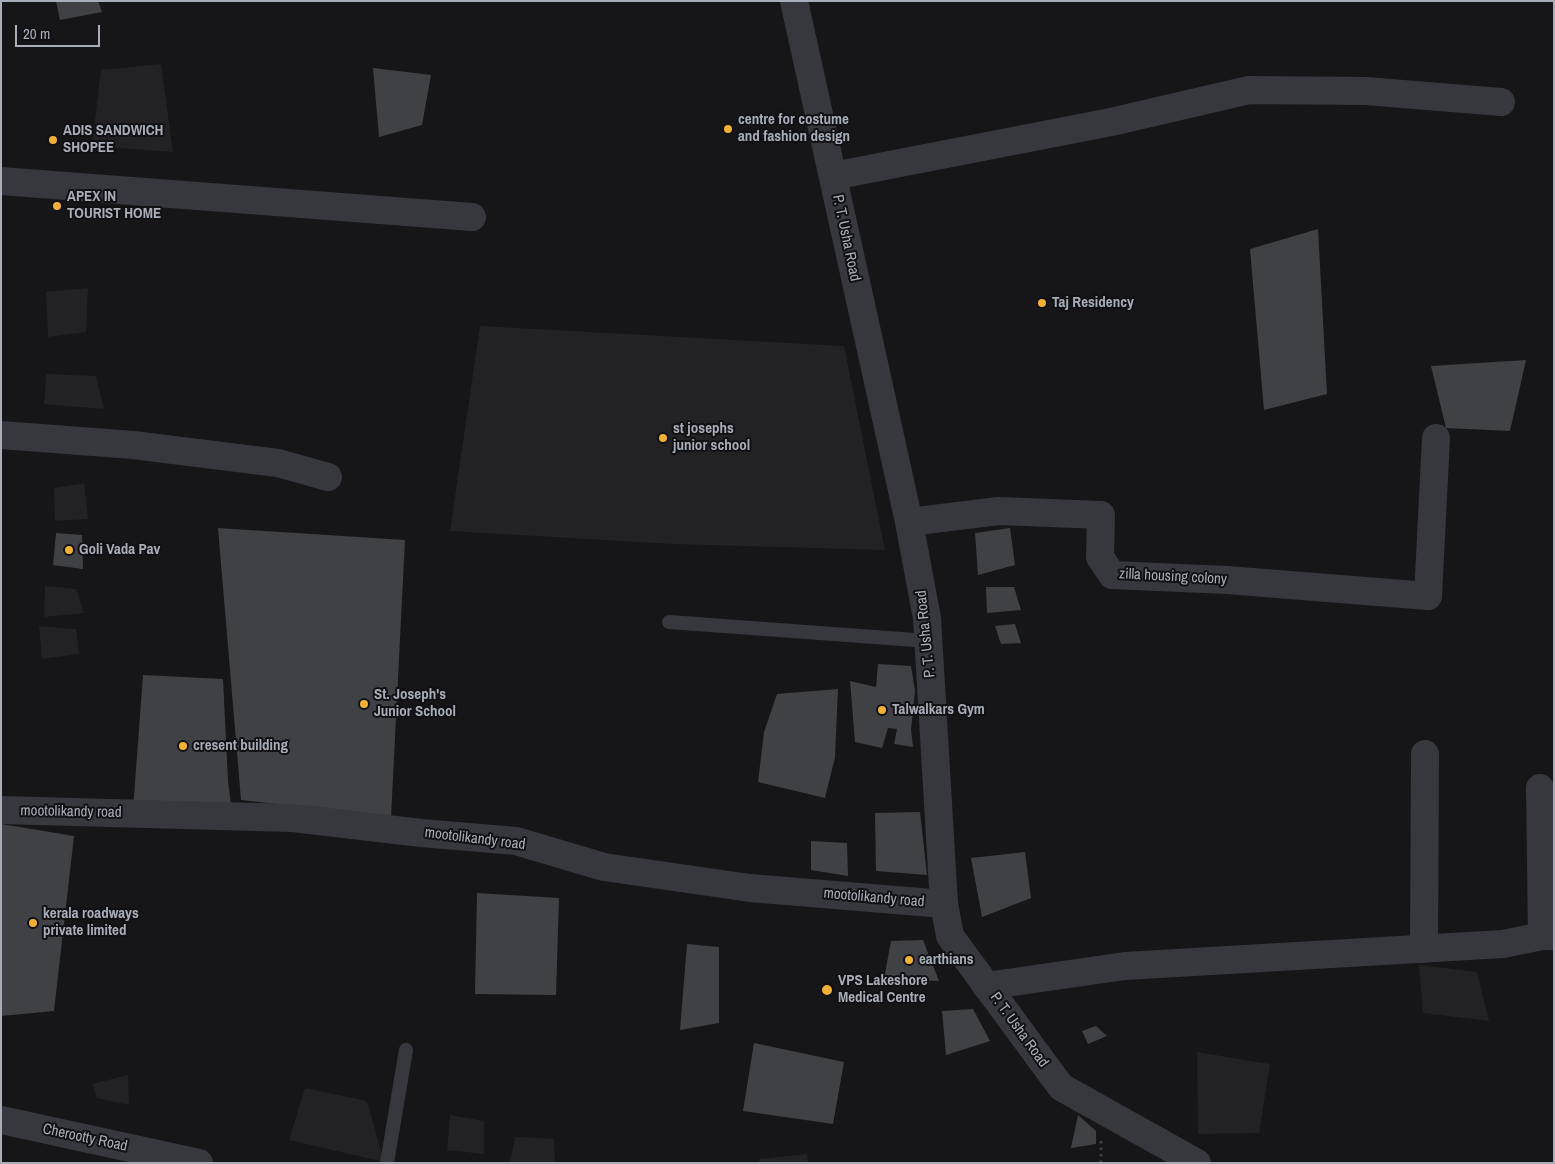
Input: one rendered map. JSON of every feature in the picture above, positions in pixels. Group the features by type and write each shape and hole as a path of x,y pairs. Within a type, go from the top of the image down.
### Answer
{"street":[{"name":"P. T. Usha Road","path":"794,1 909,522 927,618 944,904 950,936 1061,1087 1197,1163"},
{"path":"832,176 1112,122 1249,90 1366,91 1501,102"},
{"path":"1,181 472,217"},
{"path":"1,436 133,445 278,463 328,477"},
{"name":"zilla housing colony","path":"909,522 999,511 1101,515 1100,557 1112,575 1227,580 1428,596 1436,438"},
{"path":"1424,948 1425,754"},
{"path":"986,986 1125,966 1503,944 1548,936 1540,788"},
{"name":"mootolikandy road","path":"1,810 293,818 421,833 516,841 604,867 750,888 944,904"},
{"name":"Cherootty Road","path":"1,1120 199,1163"}],"lane":[{"path":"669,622 929,641"},
{"path":"387,1163 406,1050"}],"shaded area":[{"path":"161,64 173,152 92,146 101,70"},
{"path":"88,288 86,332 48,337 46,292"},
{"name":"st josephs junior school","path":"480,326 844,346 885,550 674,544 450,531"},
{"path":"46,374 96,376 104,409 44,404"},
{"path":"84,483 88,519 55,521 54,488"},
{"path":"45,586 76,589 84,613 44,617"},
{"path":"39,626 76,629 79,654 42,659"},
{"path":"1419,965 1477,972 1489,1021 1423,1013"},
{"path":"1197,1052 1270,1064 1259,1133 1198,1134"},
{"path":"128,1075 129,1105 97,1098 92,1084"},
{"path":"305,1088 367,1101 384,1162 289,1140"},
{"path":"450,1115 484,1121 484,1154 447,1150"},
{"path":"515,1137 554,1139 555,1163 510,1163"},
{"path":"807,1154 808,1163 759,1163 759,1159"}],"building":[{"path":"56,1 98,1 102,12 60,20"},
{"path":"373,68 431,75 422,125 379,137"},
{"path":"1318,229 1327,394 1264,410 1250,249"},
{"path":"1526,360 1510,431 1446,428 1431,366"},
{"path":"218,528 405,540 391,817 241,800"},
{"path":"1010,528 1015,565 978,575 975,533"},
{"name":"Goli Vada Pav","path":"56,533 82,535 83,569 53,565"},
{"path":"986,587 1014,587 1021,610 987,613"},
{"path":"1015,624 1021,643 1001,644 995,626"},
{"name":"Talwalkars Gym","path":"878,664 911,666 915,691 911,730 913,747 894,744 897,729 888,728 882,748 855,742 850,681 876,687"},
{"name":"cresent building","path":"143,675 223,679 228,781 232,813 133,810"},
{"path":"838,689 835,757 825,798 758,782 764,732 777,694"},
{"path":"920,812 927,875 876,871 875,813"},
{"name":"kerala roadways private limited","path":"1,824 74,836 54,1011 1,1016"},
{"path":"811,841 847,843 848,876 811,870"},
{"path":"1025,852 1031,898 982,917 971,858"},
{"path":"477,893 559,898 556,995 475,994"},
{"name":"earthians","path":"923,940 939,981 884,979 891,941"},
{"path":"687,944 719,947 719,1023 680,1030"},
{"path":"973,1009 990,1041 946,1055 942,1011"},
{"path":"1096,1026 1107,1036 1088,1044 1082,1031"},
{"path":"754,1043 844,1062 833,1124 743,1111"},
{"path":"1078,1115 1096,1131 1096,1144 1071,1148"}],"place":[{"name":"centre for costume and fashion design","path":"728,129"},
{"name":"ADIS SANDWICH SHOPEE","path":"53,140"},
{"name":"APEX IN TOURIST HOME","path":"57,206"},
{"name":"Taj Residency","path":"1042,303"},
{"name":"st josephs junior school","path":"663,438"},
{"name":"Goli Vada Pav","path":"69,550"},
{"name":"St. Joseph's Junior School","path":"364,704"},
{"name":"Talwalkars Gym","path":"882,710"},
{"name":"cresent building","path":"183,746"},
{"name":"kerala roadways private limited","path":"33,923"},
{"name":"earthians","path":"909,960"},
{"name":"VPS Lakeshore Medical Centre","path":"827,990"}]}
